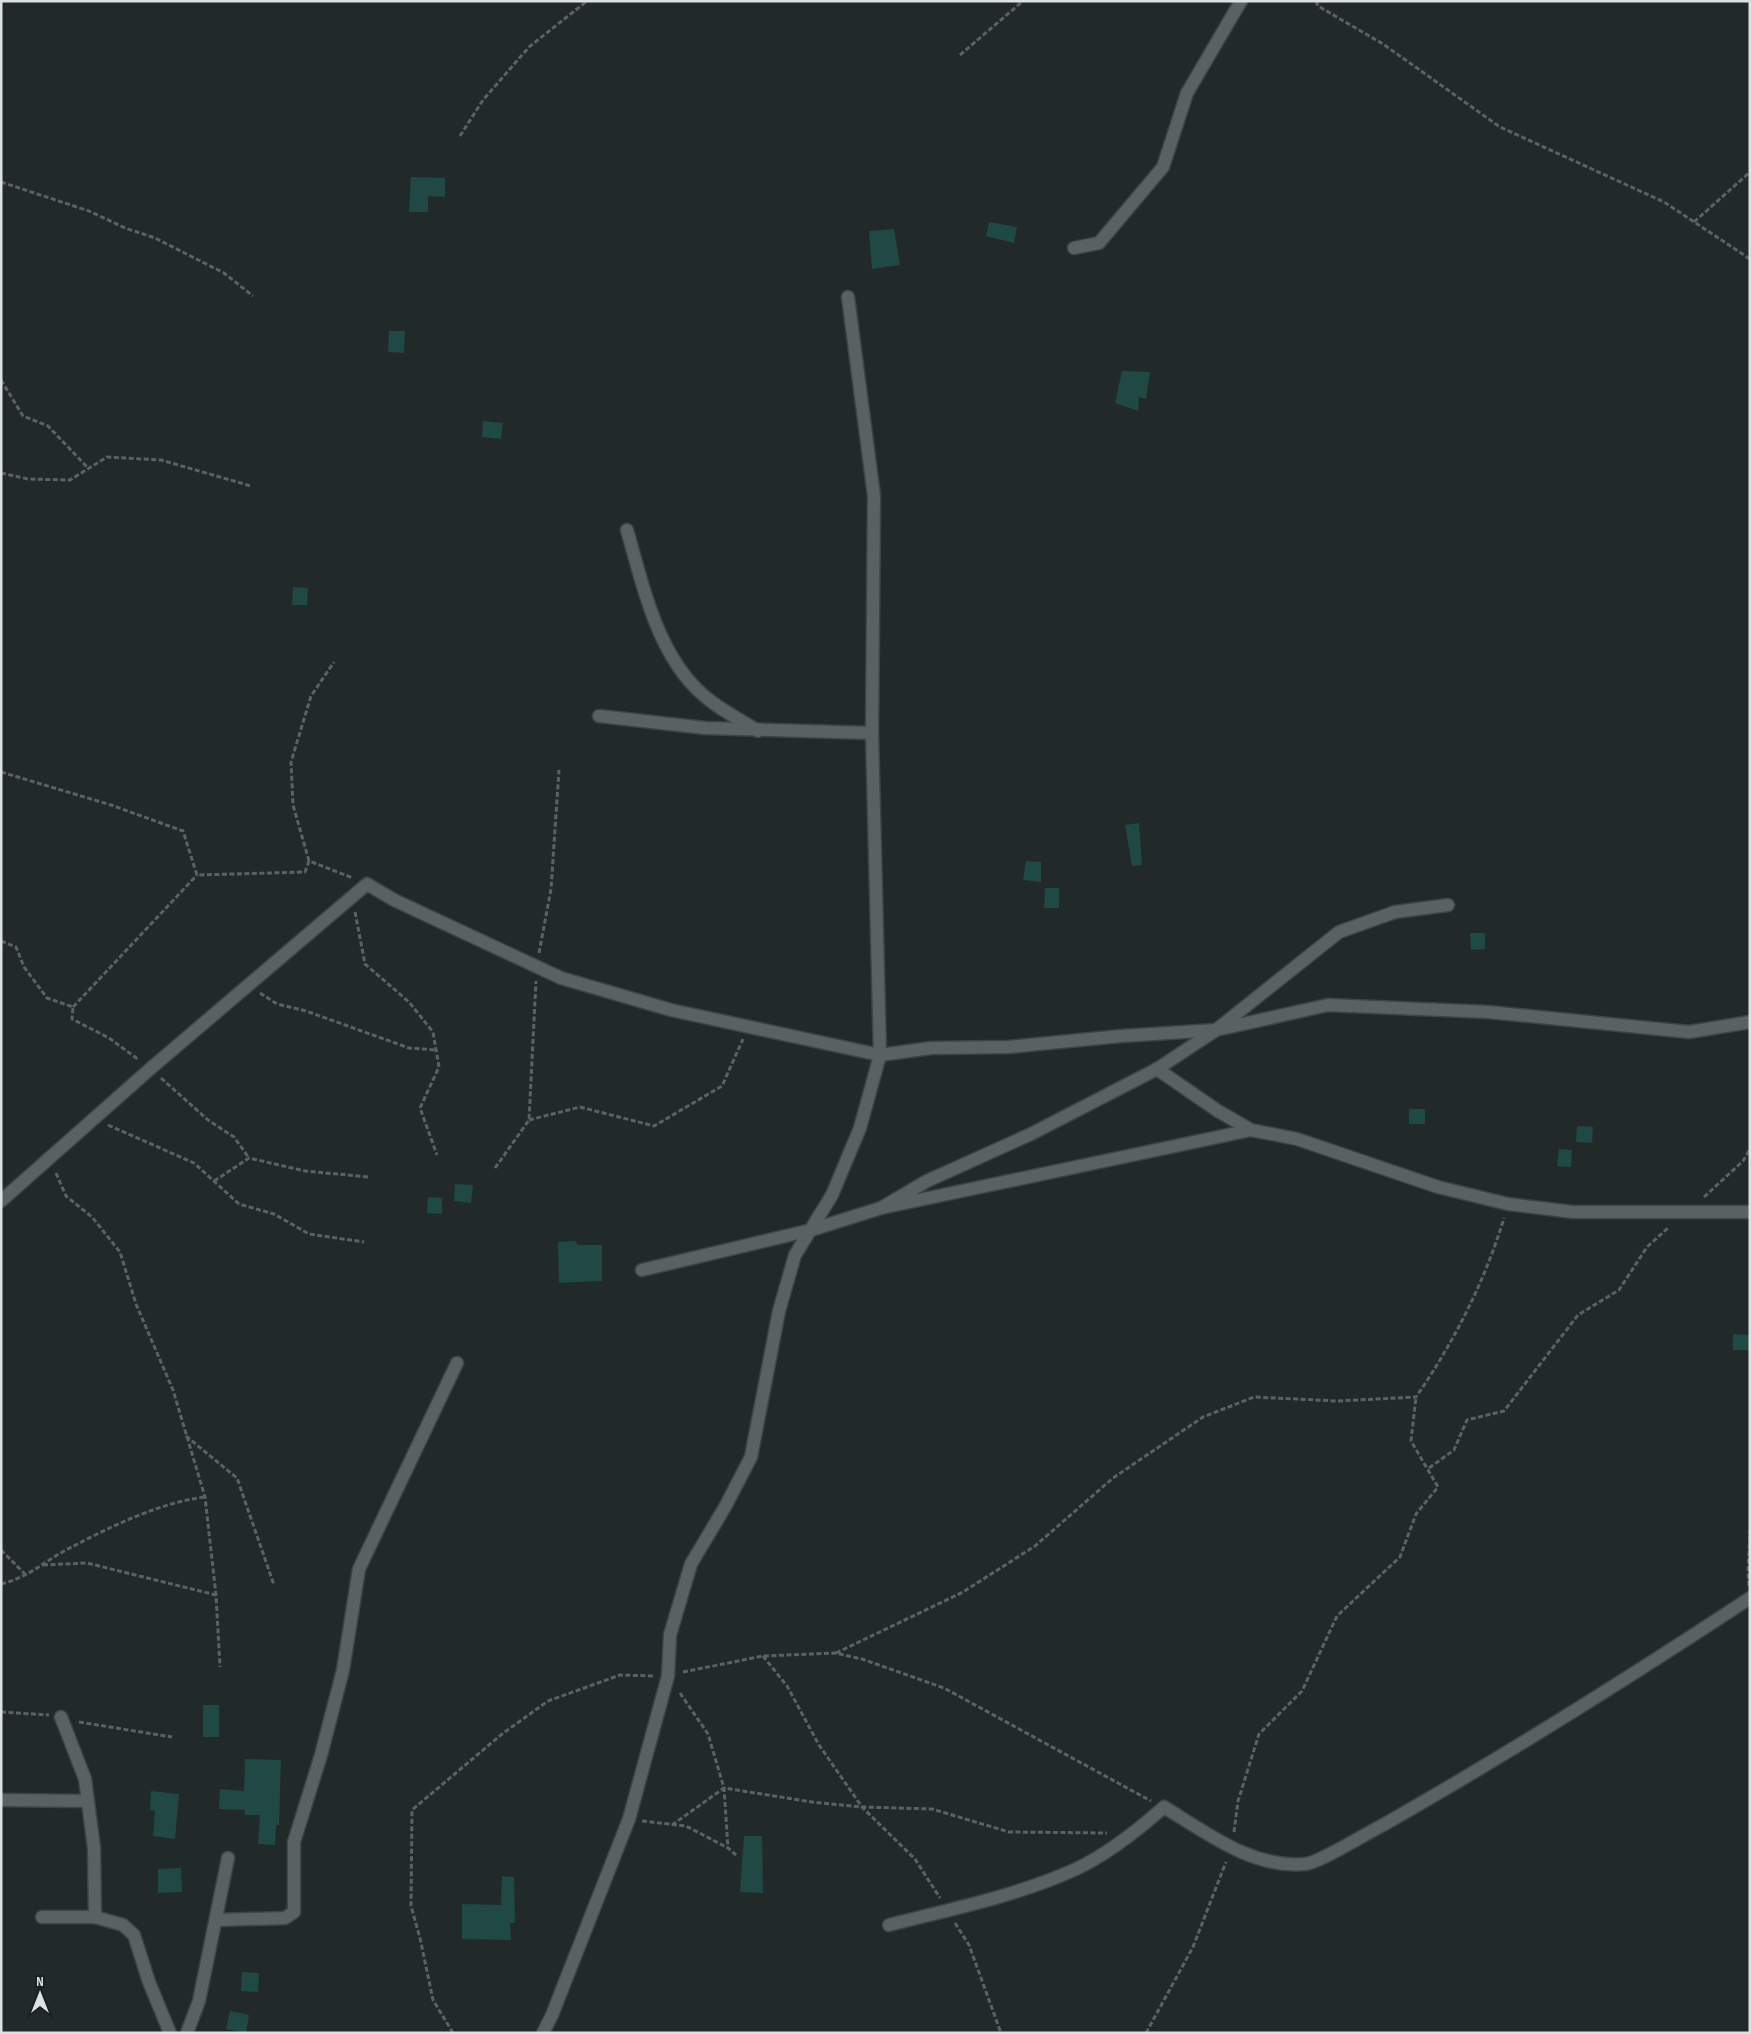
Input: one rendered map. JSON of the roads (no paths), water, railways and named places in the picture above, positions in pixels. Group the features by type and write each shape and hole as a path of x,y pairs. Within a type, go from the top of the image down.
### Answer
{"street":[{"path":"1074,248 1099,243 1163,167 1187,93 1241,1"},
{"path":"543,2033 563,1989 629,1819 668,1676 670,1635 691,1564 725,1507 751,1456 779,1311 795,1255 832,1195 860,1128 880,1054 872,733 874,496 848,298"},
{"path":"627,530 645,592 660,635 665,643 687,676 711,702 760,732"},
{"path":"599,716 760,732 872,733"},
{"path":"1,1201 150,1069 367,884 394,900 561,978 671,1010 880,1054 930,1048 1009,1047 1121,1036 1216,1030 1328,1006 1488,1012 1689,1032 1750,1022"},
{"path":"881,1208 927,1182 1031,1134 1157,1069 1216,1030 1339,932 1395,912 1448,906"},
{"path":"1157,1069 1251,1130 1297,1139 1438,1187 1508,1204 1573,1212 1750,1212"},
{"path":"642,1270 810,1230 881,1208 1251,1130"},
{"path":"217,1920 285,1918 294,1912 294,1842 321,1755 343,1670 359,1569 457,1363"},
{"path":"889,1925 1035,1886 1078,1868 1136,1831 1164,1807 1259,1860 1307,1865 1419,1804 1587,1704 1750,1598"},
{"path":"61,1717 86,1779 94,1848 95,1917"},
{"path":"1,1800 88,1801"},
{"path":"187,2033 199,2001 217,1920 228,1858"},
{"path":"42,1917 95,1917 123,1926 134,1935 149,1982 170,2033"}]}
